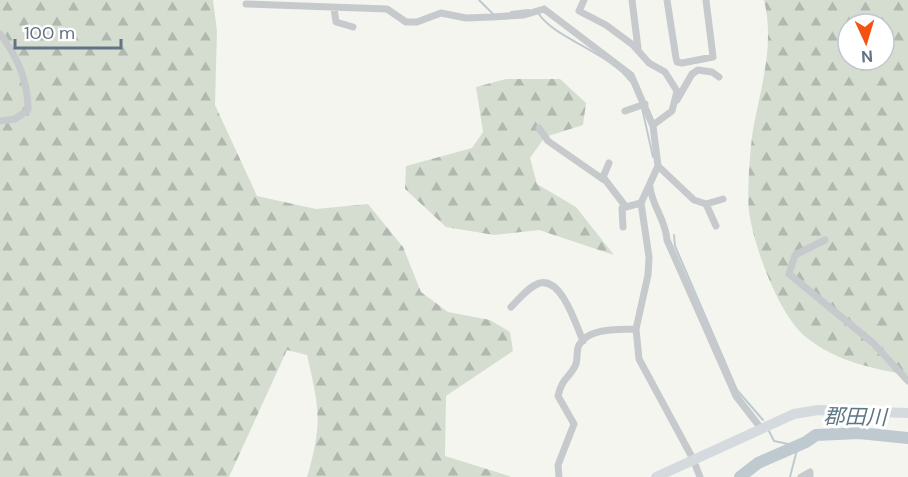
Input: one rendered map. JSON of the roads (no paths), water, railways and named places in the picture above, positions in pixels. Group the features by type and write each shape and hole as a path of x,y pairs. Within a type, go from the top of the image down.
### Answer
{"street":[{"path":"544,9 546,0"},
{"path":"584,0 579,11 583,15 606,24 649,63 665,72 677,92 677,100"},
{"path":"632,0 638,51"},
{"path":"667,0 675,58 677,62 682,63 713,57 706,0"},
{"path":"246,4 334,9 373,4 387,9 406,22 417,22 441,13 466,18 492,17 524,15 544,9"},
{"path":"334,9 336,22 352,27"},
{"path":"544,9 631,75 642,106 653,125 658,166 641,203 649,257 648,275 636,329 639,359 693,459 698,474"},
{"path":"0,34 14,51 23,73 28,98 28,110 23,116 0,121"},
{"path":"653,125 672,111 692,74 698,70 712,72 719,77"},
{"path":"625,111 642,106"},
{"path":"539,128 548,141 604,180 626,207"},
{"path":"604,180 603,177 609,163"},
{"path":"658,166 682,191 706,204 716,226"},
{"path":"650,184 651,195 666,227 667,240 699,314 736,396 760,428"},
{"path":"706,204 723,199"},
{"path":"623,226 622,208 641,203"},
{"path":"825,240 795,255 789,274 873,343 908,381"},
{"path":"511,307 529,289 540,283 550,283 559,289 583,340"},
{"path":"559,477 558,465 574,424 558,396 564,378 576,363 578,347 583,340 607,330 636,329"},
{"path":"656,477 794,414 818,410 908,411"},
{"path":"801,477 810,472 810,477"}],"waterway":[{"path":"479,0 494,15"},
{"path":"511,12 529,10"},
{"path":"539,14 556,30 610,62 630,81"},
{"path":"642,108 653,157"},
{"path":"674,235 675,246 737,390 763,420"},
{"name":"郡田川","path":"769,431 774,441 798,446 790,477"},
{"name":"郡田川","path":"740,477 758,463 806,442 816,435 859,433 908,438"}]}
